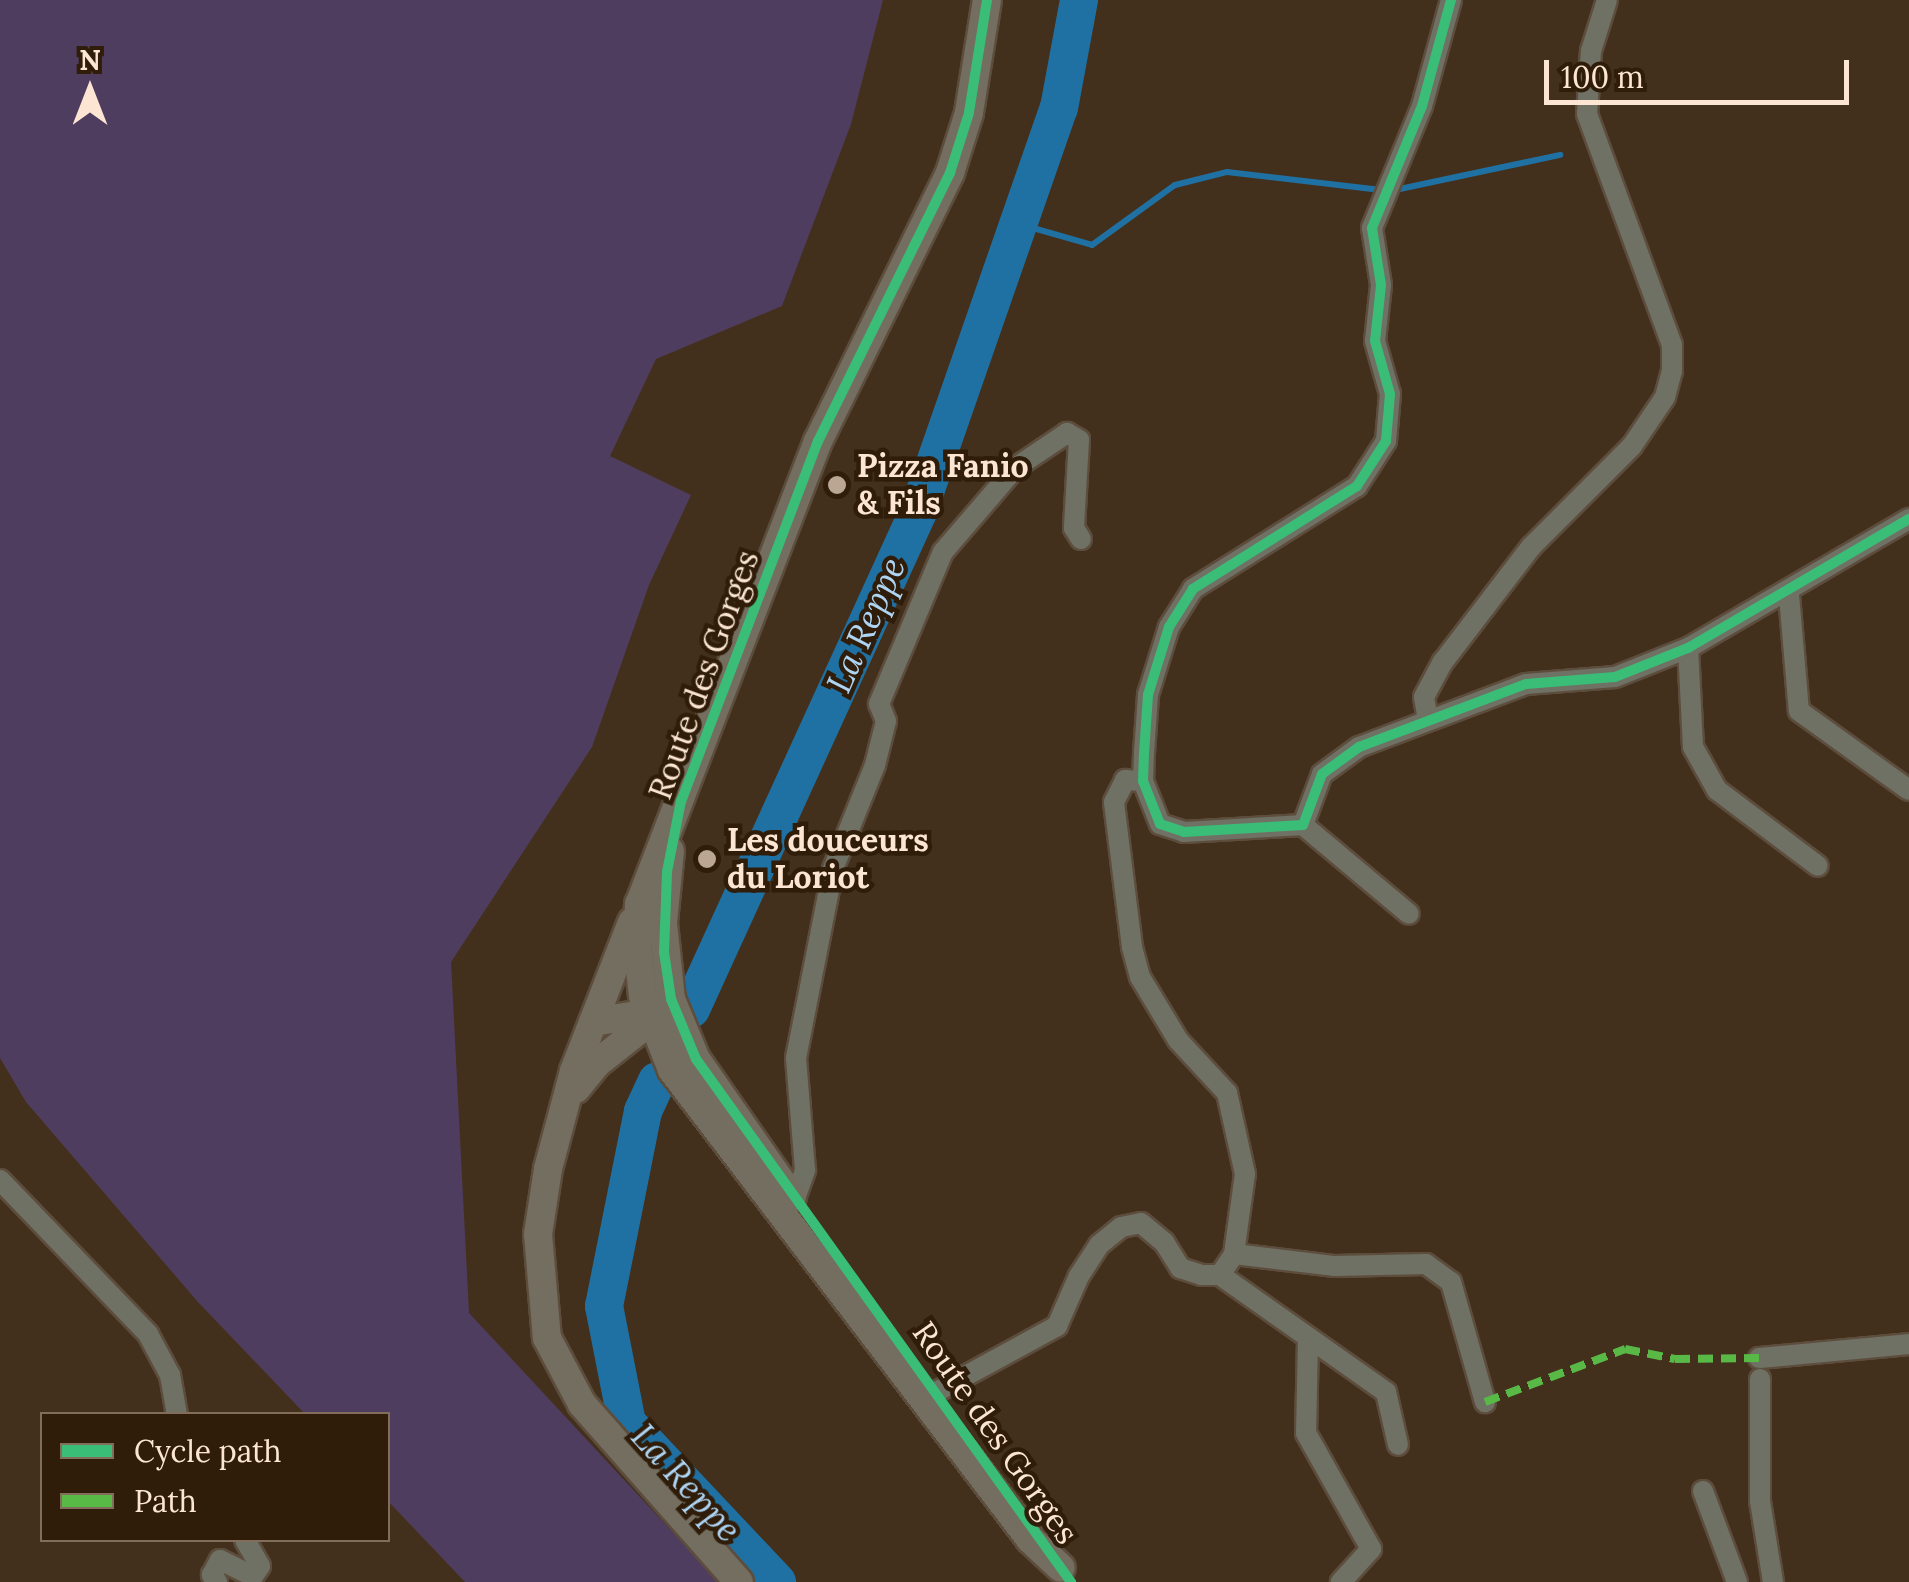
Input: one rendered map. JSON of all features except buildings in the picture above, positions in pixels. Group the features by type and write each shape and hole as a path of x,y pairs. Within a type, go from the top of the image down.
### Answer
{"main road":[{"name":"Route des Gorges","path":"987,0 969,113 950,174 838,396 639,904 637,942 672,1070 1030,1538 1066,1575"},
{"name":"Route des Gorges","path":"681,801 663,923 657,1015 732,1132 771,1167 938,1391 1066,1575"},
{"path":"639,904 564,1107 538,1234 546,1338 582,1404 739,1582"},
{"path":"594,1022 657,1015"},
{"path":"564,1107 596,1064 657,1015"},
{"path":"615,1051 672,1070"}],"street":[{"path":"1408,914 1303,824 1184,832 1160,824 1143,781 1148,695 1168,627 1193,589 1358,486 1386,441 1390,394 1376,341 1381,284 1372,228 1422,106 1450,0"},
{"path":"1428,720 1424,697 1443,662 1531,547 1632,446 1665,397 1672,371 1672,346 1587,114 1591,51 1607,0"},
{"path":"794,1201 805,1170 796,1058 833,869 876,765 886,721 880,704 944,552 1015,468 1067,433 1079,440 1074,528 1081,539"},
{"path":"1303,824 1322,774 1359,747 1526,684 1615,677 1688,648 1789,595 1909,519"},
{"path":"1789,595 1799,711 1909,790"},
{"path":"1688,648 1692,747 1717,790 1818,866"},
{"path":"1143,781 1126,780 1117,790 1140,977 1178,1040 1227,1093 1246,1174 1234,1254 1220,1275"},
{"path":"0,1180 148,1334 170,1375 177,1412"},
{"path":"938,1391 1057,1326 1079,1276 1099,1245 1122,1228 1141,1223 1164,1242 1180,1268 1220,1275 1250,1290 1308,1339 1386,1392 1398,1445"},
{"path":"1234,1254 1334,1266 1426,1264 1451,1282 1485,1402"},
{"path":"1308,1339 1306,1433 1371,1549 1341,1582"},
{"path":"1773,1582 1760,1502 1759,1368 1909,1344"},
{"path":"1703,1491 1737,1582"},
{"path":"216,1582 212,1574 220,1560 253,1576 260,1566 245,1542"}],"shaded area":[{"path":"0,0 883,0 851,124 782,306 656,359 610,456 691,495 649,585 592,747 451,962 469,1313 719,1582 465,1582 390,1503 390,1412 303,1412 198,1302 26,1102 0,1058"}],"waterway":[{"name":"La Reppe","path":"691,1009 918,512 1059,108 1079,0"},
{"path":"1395,190 1560,155"},
{"path":"1019,224 1092,245 1175,185 1227,172 1381,190"},
{"name":"La Reppe","path":"657,1081 643,1111 604,1306 627,1423 777,1582"}],"marked path":[{"path":"1485,1402 1625,1349 1675,1359 1759,1358"}],"cycle path":[{"path":"987,0 969,113 950,173 818,441 681,801 667,872 664,952 671,999 696,1059 1071,1582"},
{"path":"1451,0 1422,106 1372,228 1381,285 1375,341 1390,394 1386,441 1357,486 1193,589 1169,627 1148,695 1144,753 1143,781 1160,824 1184,832 1303,825 1322,774 1359,747 1526,684 1615,677 1688,648 1909,519"}],"place":[{"name":"Pizza Fanio & Fils","path":"837,485"},
{"name":"Les douceurs du Loriot","path":"707,859"}]}
